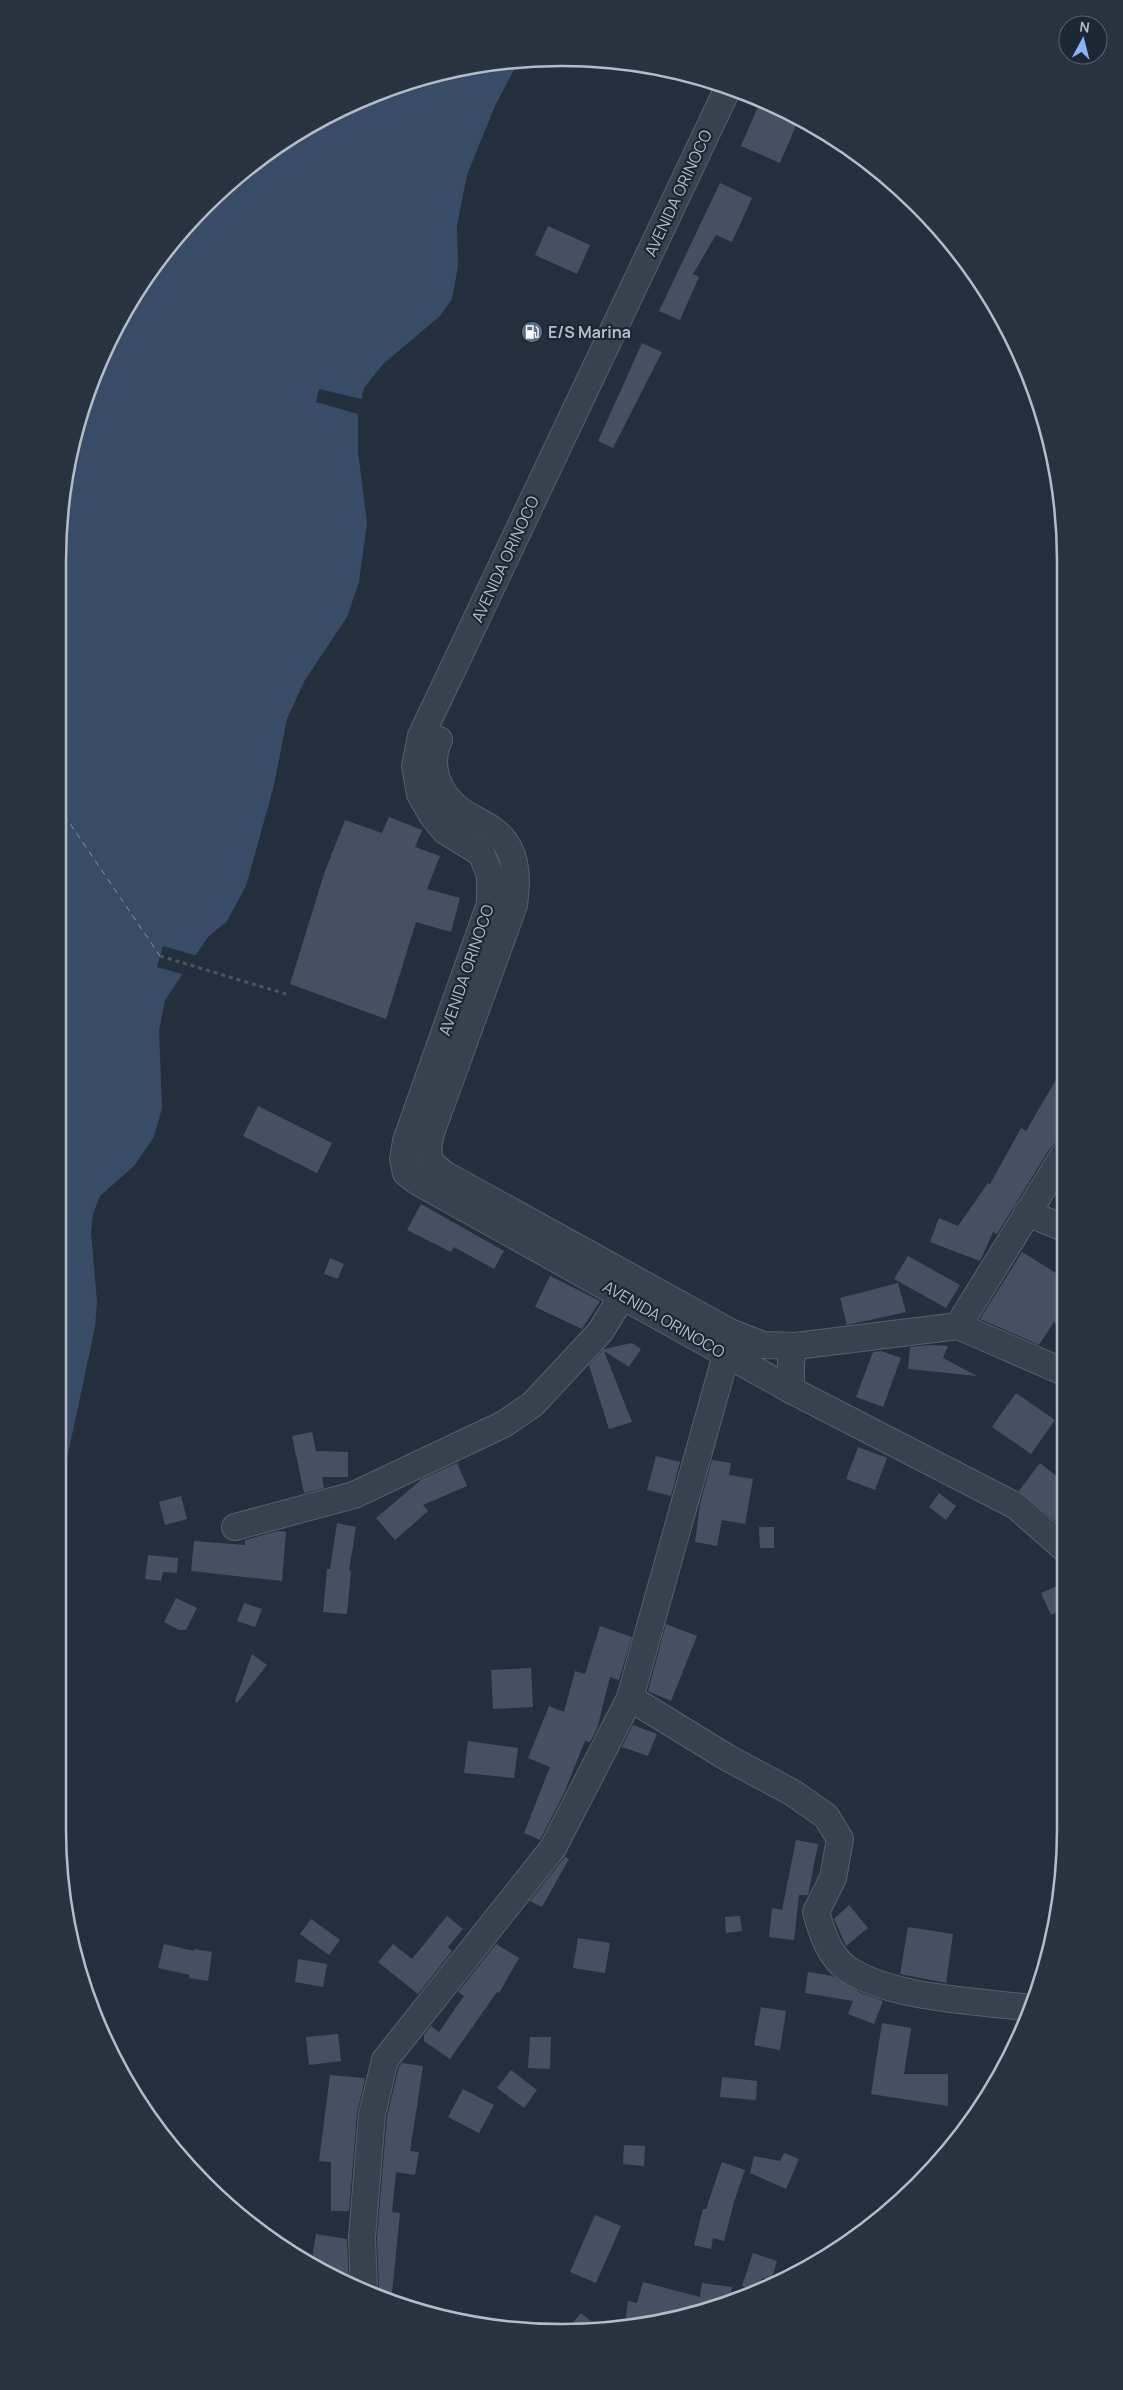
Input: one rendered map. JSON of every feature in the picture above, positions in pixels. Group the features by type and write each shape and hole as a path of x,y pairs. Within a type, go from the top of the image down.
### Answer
{"street":[{"name":"AVENIDA ORINOCO","path":"725,94 421,736 415,766 420,794 432,815 445,831 481,854 490,875 490,904 406,1141 403,1159 406,1173 418,1182 623,1295 726,1355 1016,1506 1057,1542"},
{"name":"AVENIDA ORINOCO","path":"742,101 435,750 433,768 438,785 449,800 461,811 490,827 505,842 513,862 517,880 514,905 428,1146 430,1162 444,1174 730,1332 763,1345 796,1346 958,1326"},
{"path":"1057,1166 958,1326 1057,1369"},
{"path":"1027,1214 1057,1225"},
{"path":"235,1527 354,1495 504,1424 533,1404 600,1332 623,1295"},
{"path":"791,1390 791,1360 796,1346"},
{"path":"364,2282 362,2238 372,2114 385,2060 553,1848 630,1698 726,1355"},
{"path":"630,1698 728,1758 793,1793 826,1816 840,1839 833,1878 816,1912 825,1943 848,1970 896,1990 1023,2007"}],"path":[{"path":"160,956 286,994"}],"water":[{"path":"515,68 495,106 467,175 457,225 458,266 452,299 440,316 383,364 364,388 358,414 358,452 367,523 359,582 347,617 305,680 287,719 274,785 246,886 227,921 208,937 165,1000 159,1030 162,1108 154,1137 134,1166 100,1196 93,1214 91,1232 97,1302 95,1327 66,1463 66,562 70,497 83,433 93,402 117,342 150,286 189,235 211,211 260,169 314,133 342,117 372,104 433,83"}],"pier":[{"path":"319,389 362,399 358,414 316,402"},
{"path":"163,946 198,956 185,975 157,967"}],"building":[{"path":"758,107 796,126 780,163 741,146"},
{"path":"720,183 752,198 732,242 716,235 693,274 699,277 680,320 659,311"},
{"path":"548,226 590,245 577,274 535,255"},
{"path":"642,343 662,352 613,448 598,441"},
{"path":"389,817 422,830 415,847 440,856 427,889 460,898 451,932 416,922 386,1019 290,984 324,874 345,820 382,833"},
{"path":"1057,1078 1057,1142 1050,1148 997,1234 993,1232 980,1261 930,1242 939,1218 958,1226 988,1183 990,1184 1021,1128 1026,1131"},
{"path":"258,1106 332,1143 317,1173 243,1136"},
{"path":"421,1204 504,1251 494,1269 454,1247 451,1252 407,1230"},
{"path":"1022,1252 1057,1274 1057,1325 1054,1322 1039,1345 980,1319"},
{"path":"908,1256 960,1285 946,1308 894,1279"},
{"path":"330,1258 344,1264 338,1279 324,1274"},
{"path":"550,1276 600,1301 582,1329 535,1307"},
{"path":"898,1283 906,1312 847,1325 840,1298"},
{"path":"632,1343 641,1349 629,1367 604,1351 632,1422 609,1429 589,1365 604,1349"},
{"path":"948,1346 943,1358 977,1376 908,1369 910,1347"},
{"path":"881,1351 901,1358 883,1407 856,1397 873,1352"},
{"path":"1016,1393 1055,1420 1031,1454 992,1427"},
{"path":"312,1432 316,1451 348,1452 348,1477 322,1477 324,1488 304,1493 292,1436"},
{"path":"858,1447 887,1458 875,1490 846,1479"},
{"path":"656,1456 680,1462 671,1496 647,1490"},
{"path":"712,1460 731,1463 729,1475 753,1479 745,1524 722,1520 717,1546 695,1542 700,1504"},
{"path":"457,1463 467,1486 423,1505 428,1511 395,1540 376,1518 422,1479"},
{"path":"1040,1463 1057,1476 1057,1522 1019,1491"},
{"path":"939,1493 956,1506 946,1520 929,1507"},
{"path":"181,1496 187,1519 165,1525 159,1502"},
{"path":"337,1523 356,1527 349,1570 351,1571 347,1614 323,1612 327,1569 330,1569"},
{"path":"759,1527 774,1527 774,1548 760,1548"},
{"path":"278,1531 286,1532 282,1581 191,1571 194,1541 245,1545 245,1540"},
{"path":"148,1555 178,1558 177,1573 163,1572 161,1581 145,1579"},
{"path":"1057,1586 1057,1612 1051,1615 1041,1593"},
{"path":"176,1598 197,1608 186,1630 179,1630 164,1622"},
{"path":"244,1603 262,1609 255,1627 237,1621"},
{"path":"666,1624 697,1636 671,1701 648,1691"},
{"path":"600,1626 632,1637 619,1680 610,1677 597,1729 590,1742 585,1741 564,1793 540,1840 524,1833 550,1767 528,1758 549,1706 564,1712 575,1671 585,1674"},
{"path":"252,1654 267,1665 237,1703 235,1701"},
{"path":"531,1668 533,1707 493,1709 491,1670"},
{"path":"633,1725 657,1734 648,1756 622,1747"},
{"path":"468,1741 518,1748 514,1778 464,1773"},
{"path":"796,1840 818,1844 808,1895 799,1895 794,1940 769,1937 772,1908 782,1910"},
{"path":"565,1857 569,1859 542,1907 530,1901"},
{"path":"849,1905 868,1928 846,1946 834,1919"},
{"path":"447,1916 463,1929 448,1947 452,1951 418,1994 378,1962 393,1944 412,1959"},
{"path":"740,1916 742,1931 726,1933 725,1917"},
{"path":"311,1919 340,1940 329,1955 300,1934"},
{"path":"908,1927 953,1934 946,1983 900,1974"},
{"path":"578,1938 610,1943 605,1973 573,1968"},
{"path":"164,1944 194,1951 194,1949 212,1952 208,1981 189,1978 190,1975 158,1968"},
{"path":"496,1944 519,1958 499,1993 497,1992 450,2059 424,2041 424,2035 431,2026 439,2032 464,1996 458,1992"},
{"path":"298,1959 327,1964 323,1987 295,1982"},
{"path":"808,1972 832,1976 861,1993 883,2001 874,2024 848,2014 853,2001 805,1993"},
{"path":"761,2007 786,2011 780,2050 754,2045"},
{"path":"882,2023 911,2028 904,2074 948,2074 948,2106 871,2094"},
{"path":"338,2034 341,2061 309,2065 306,2037"},
{"path":"530,2037 551,2037 550,2069 528,2068"},
{"path":"402,2063 423,2066 410,2151 419,2152 415,2175 396,2172 392,2212 400,2213 392,2293 379,2289 377,2238 387,2116 399,2067"},
{"path":"511,2070 537,2090 524,2108 497,2088"},
{"path":"330,2075 365,2078 357,2113 349,2211 331,2211 331,2162 319,2161"},
{"path":"722,2077 757,2081 756,2100 720,2097"},
{"path":"463,2089 494,2105 479,2133 448,2117"},
{"path":"624,2145 645,2146 644,2166 623,2164"},
{"path":"784,2153 799,2159 786,2189 750,2173 754,2156 780,2161"},
{"path":"722,2162 745,2170 724,2241 713,2238 711,2249 694,2245 703,2209 706,2209"},
{"path":"595,2215 621,2226 596,2283 570,2272"},
{"path":"316,2234 347,2239 349,2276 342,2273 313,2256"},
{"path":"753,2253 777,2261 772,2277 766,2279 762,2278 761,2282 747,2288 742,2286"},
{"path":"643,2282 700,2297 702,2283 732,2287 731,2293 690,2307 626,2320 628,2301 637,2303"},
{"path":"581,2313 594,2323 572,2324"}],"ferry route":[{"path":"66,818 160,956"}],"place":[{"name":"E/S Marina","path":"532,332"}]}
